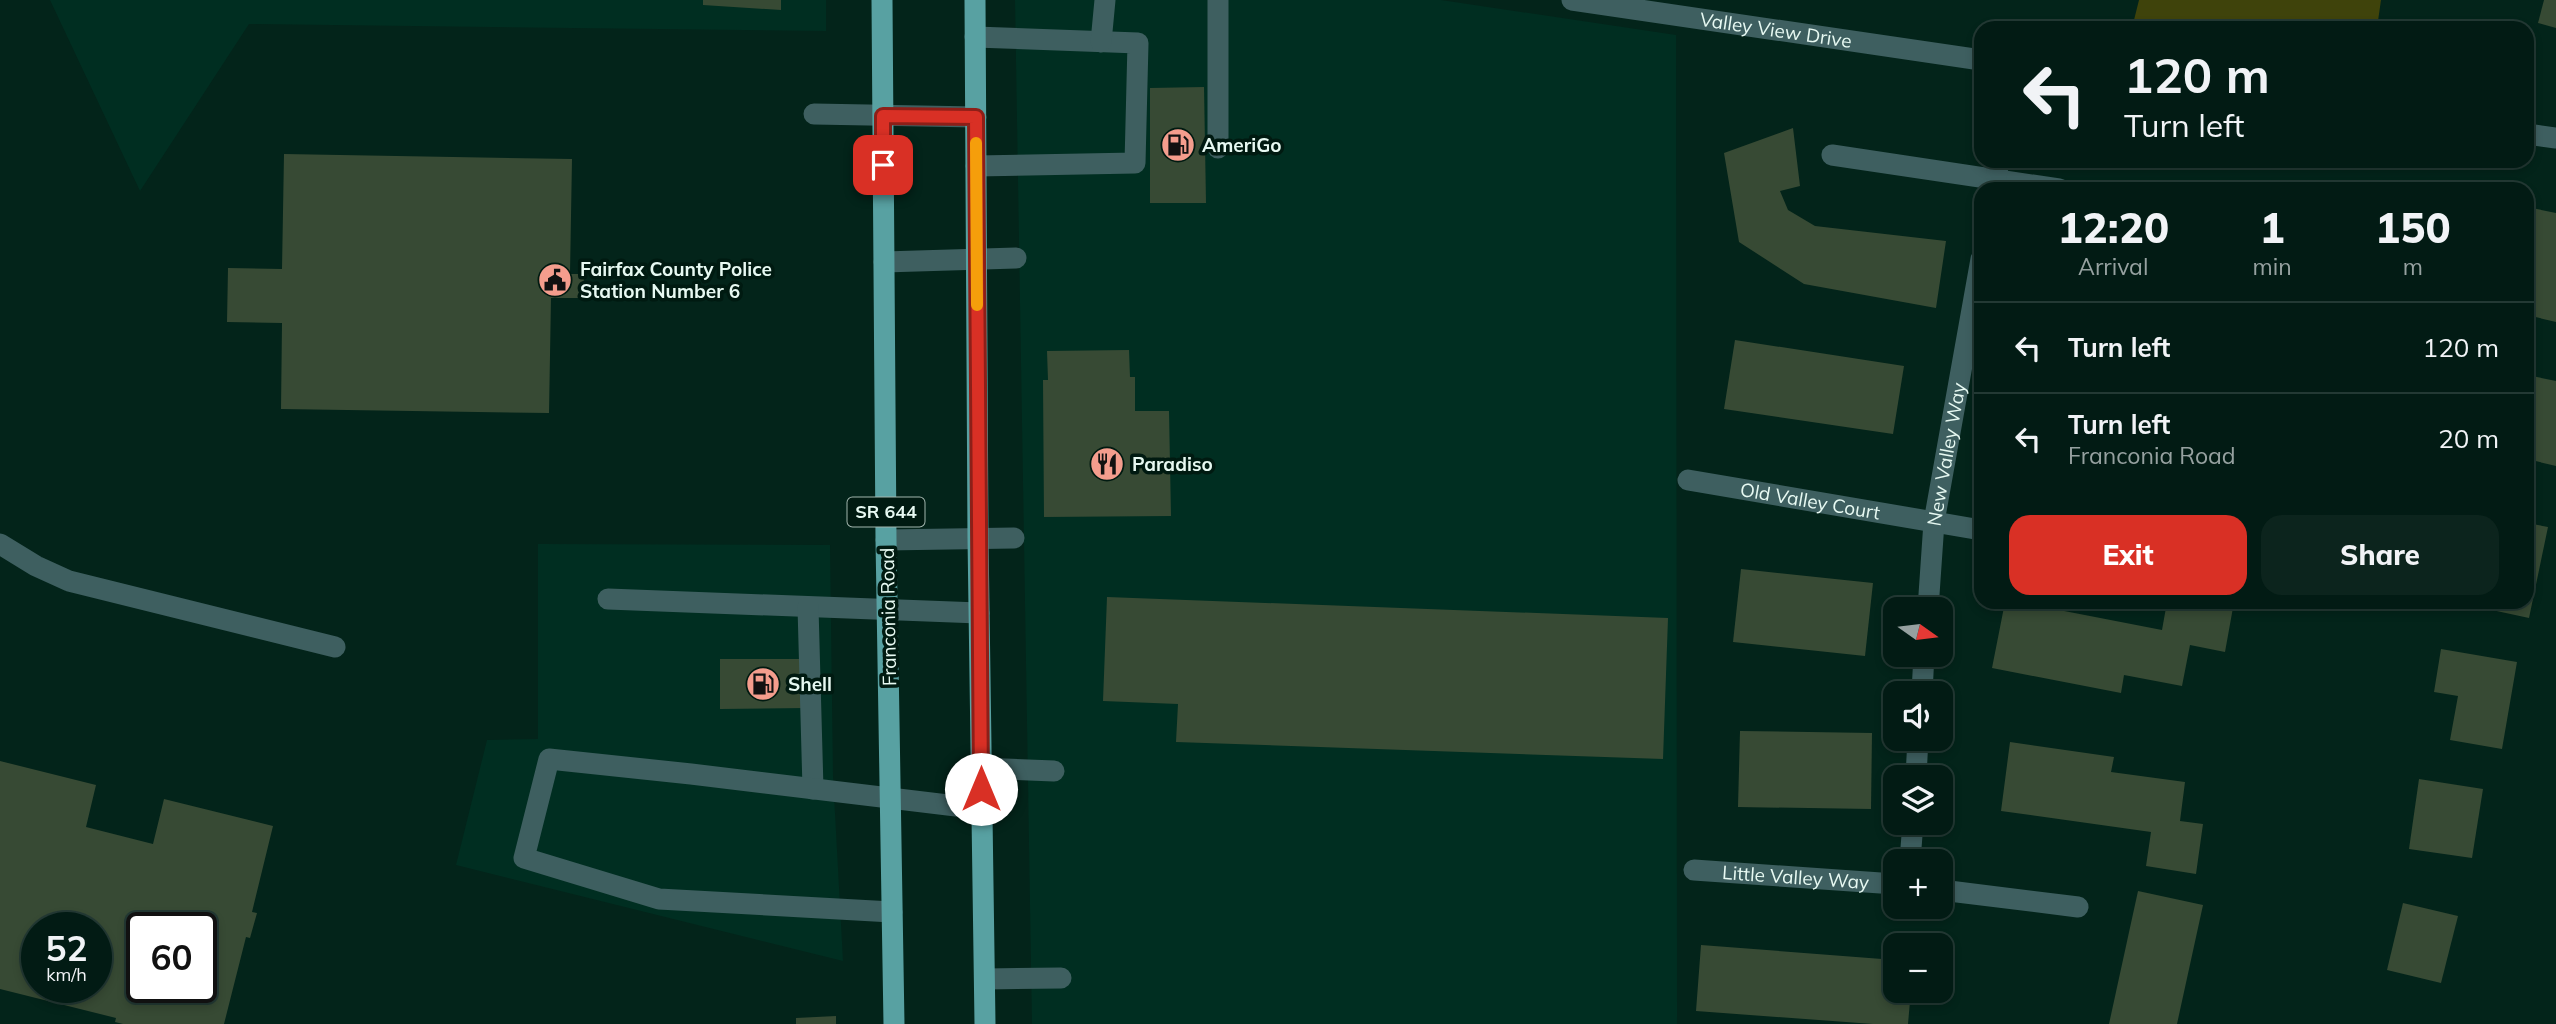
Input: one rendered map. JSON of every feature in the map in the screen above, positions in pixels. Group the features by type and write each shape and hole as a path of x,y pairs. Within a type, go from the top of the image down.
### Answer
{"main road":[{"name":"Franconia Road","path":"882,0 886,540 894,1024"},
{"path":"975,0 978,538 985,1024"}],"street":[{"path":"1101,42 1105,0"},
{"path":"1218,0 1218,148"},
{"name":"Valley View Drive","path":"1572,0 1974,59"},
{"path":"975,37 1138,43 1135,163 976,166"},
{"path":"814,114 976,117"},
{"path":"2534,135 2556,138"},
{"path":"1832,155 2022,182"},
{"path":"884,262 1016,258"},
{"name":"New Valley Way","path":"1929,597 1934,522 1974,298"},
{"name":"Old Valley Court","path":"1688,480 1974,529"},
{"path":"886,540 1014,538"},
{"path":"0,544 36,566 69,581 335,647"},
{"path":"608,599 979,613"},
{"path":"808,607 813,789"},
{"path":"892,912 659,899 524,858 549,759 981,809"},
{"path":"981,768 1054,771"},
{"name":"Little Valley Way","path":"1694,870 1883,883"},
{"path":"1953,891 2078,907"},
{"path":"985,979 1061,978"}],"shaded area":[{"path":"50,0 826,0 826,31 249,24 140,191"},
{"path":"1015,0 1441,0 1676,35 1677,1024 1032,1024"},
{"path":"538,544 830,545 833,776 843,961 456,865 487,740 538,739"}],"green space":[{"path":"2139,0 2381,0 2378,21 2134,21"}],"building":[{"path":"703,0 781,0 781,10 703,5"},
{"path":"2544,0 2556,0 2556,28 2538,23"},
{"name":"AmeriGo","path":"1204,87 1206,203 1150,203 1150,88"},
{"path":"1793,128 1800,186 1780,191 1788,210 1815,226 1946,241 1936,308 1804,284 1739,242 1724,153"},
{"path":"284,154 572,159 570,274 584,274 583,298 551,298 549,413 281,409 282,323 227,322 228,268 282,269"},
{"path":"2534,208 2556,213 2556,322 2534,317"},
{"path":"1735,340 1904,366 1893,434 1724,409"},
{"name":"Paradiso","path":"1129,350 1130,377 1135,377 1135,411 1169,411 1171,516 1044,517 1043,380 1048,380 1047,351"},
{"path":"2534,376 2556,381 2556,466 2534,461"},
{"path":"2534,524 2548,527 2534,594"},
{"path":"1741,569 1873,583 1865,656 1733,642"},
{"path":"1107,597 1668,618 1663,759 1176,742 1178,704 1103,701"},
{"path":"2004,609 2054,609 2162,630 2166,609 2233,609 2225,652 2190,645 2182,686 2124,675 2121,693 1992,668"},
{"path":"2487,609 2531,609 2529,618"},
{"path":"2441,649 2517,662 2502,749 2450,740 2458,696 2434,692"},
{"name":"Shell","path":"720,659 806,659 807,708 720,709"},
{"path":"1740,731 1872,733 1871,809 1738,807"},
{"path":"2010,742 2114,757 2111,772 2185,782 2180,821 2203,824 2196,874 2146,866 2151,832 2001,811"},
{"path":"0,761 96,785 86,827 153,844 164,799 273,826 252,912 257,913 250,938 246,937 224,1024 123,1024 115,1022 116,1018 56,1003 112,1003 112,912 21,912 21,994 0,989"},
{"path":"2419,779 2483,789 2472,858 2409,849"},
{"path":"2138,891 2203,905 2177,1024 2109,1024"},
{"path":"2403,903 2458,916 2441,983 2387,970"},
{"path":"1701,945 1883,959 1883,1003 1910,1003 1908,1024 1873,1024 1696,1011"},
{"path":"836,1016 836,1024 796,1024 796,1018"}],"slow traffic":[{"path":"976,143 977,305"}],"place":[{"name":"AmeriGo","path":"1178,145"},
{"name":"Fairfax County Police Station Number 6","path":"555,280"},
{"name":"Paradiso","path":"1107,464"},
{"name":"Shell","path":"763,684"}],"route":[{"path":"883,165 883,116 976,117 981,789"}]}
